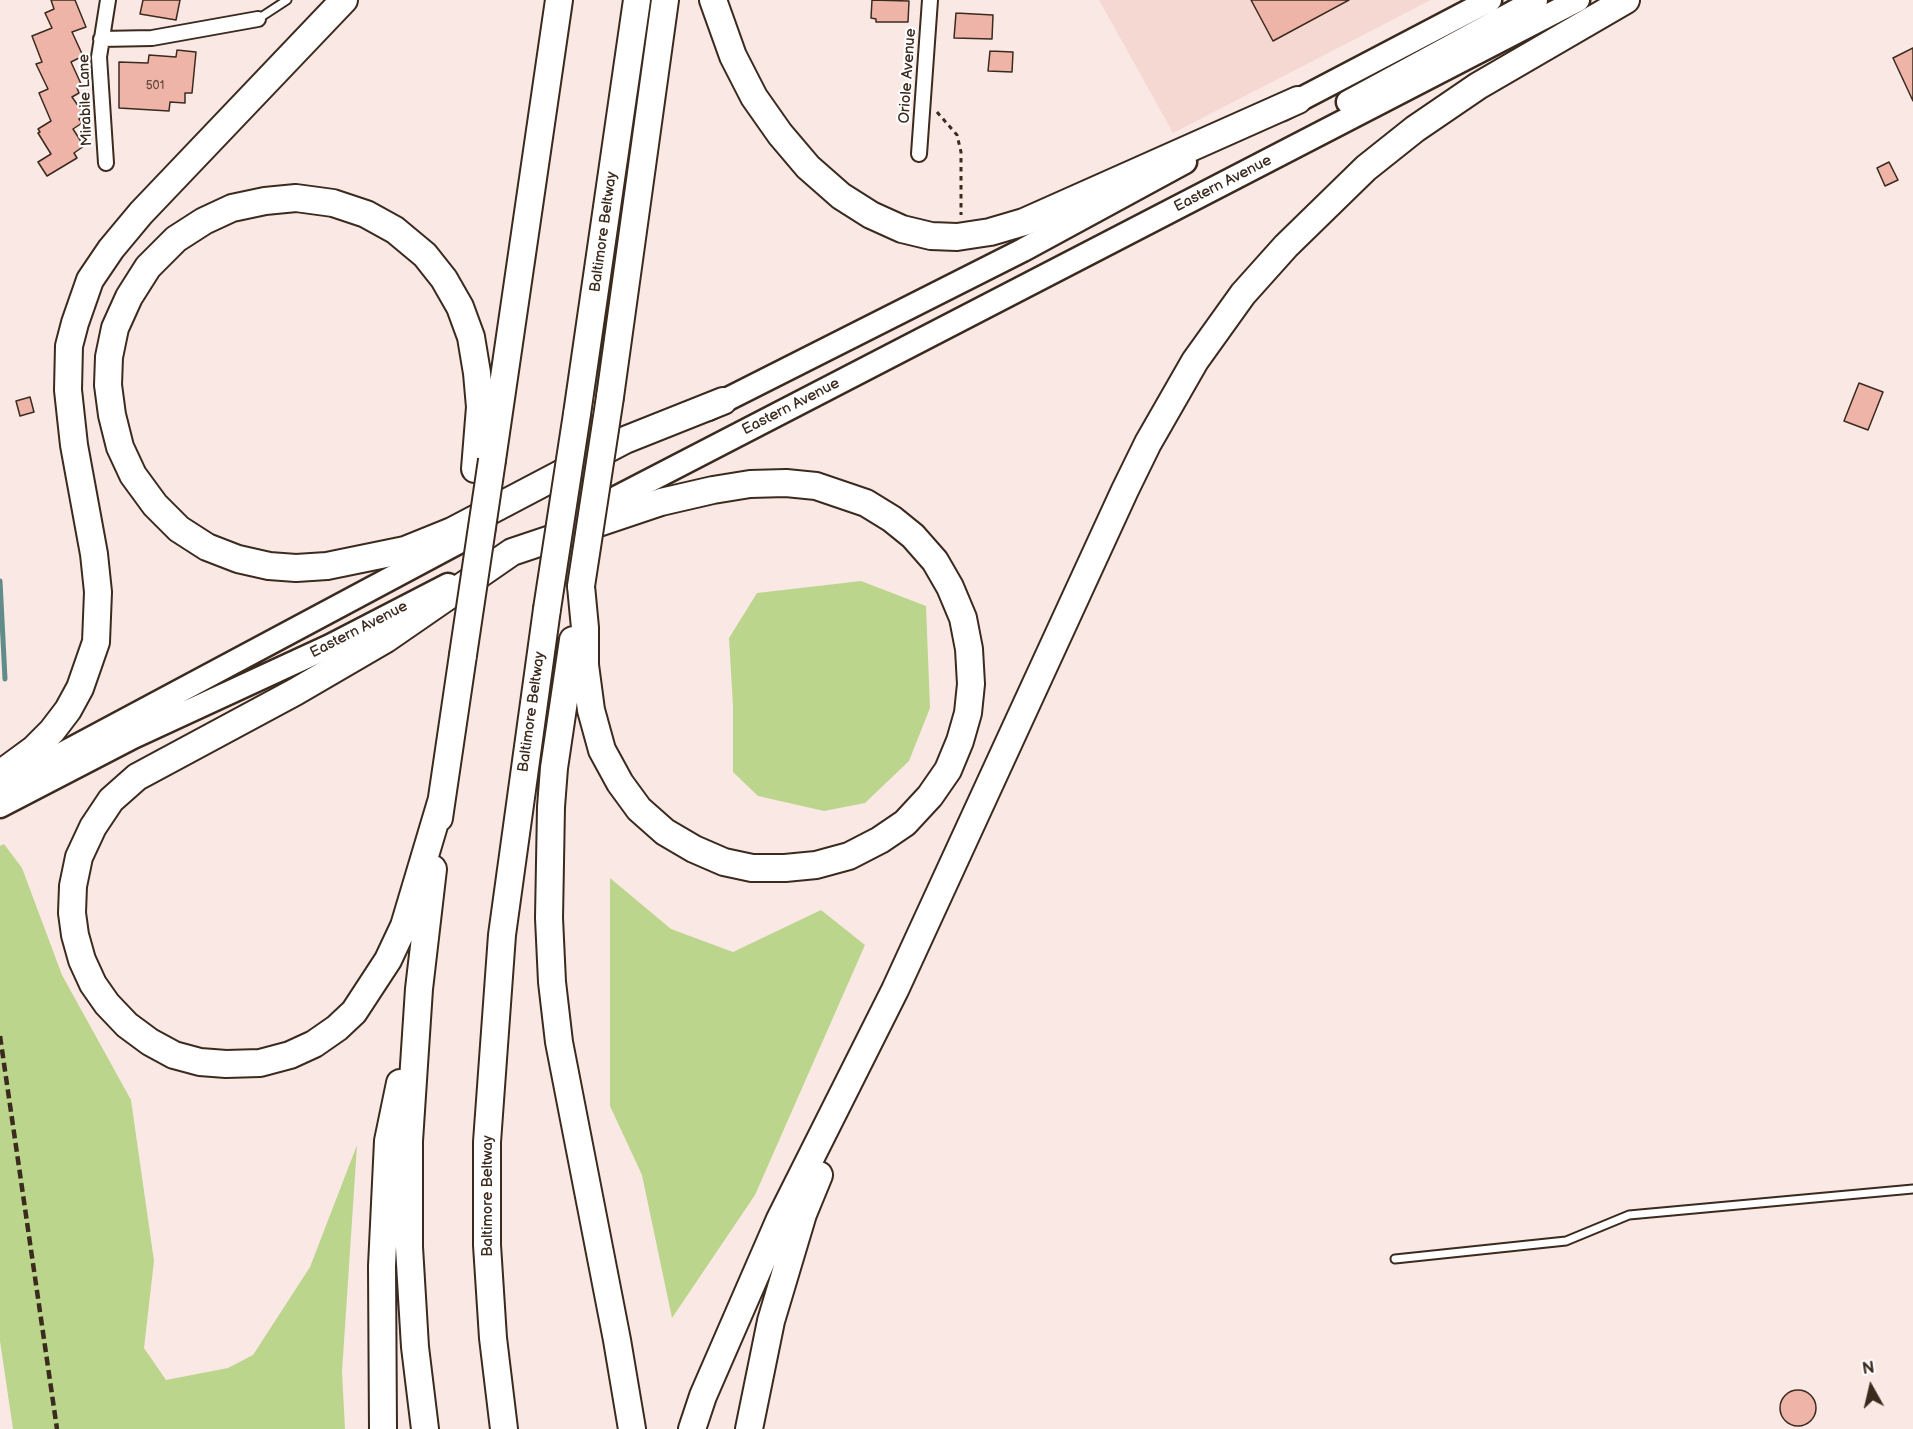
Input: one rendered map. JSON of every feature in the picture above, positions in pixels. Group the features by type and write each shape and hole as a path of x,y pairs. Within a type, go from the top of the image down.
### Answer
{"highway":[{"path":"0,774 34,749 68,710 80,688 96,642 98,592 94,554 74,446 68,390 69,346 90,280 111,249 141,213 344,0"},
{"path":"425,1429 409,1247 409,1141 419,989 484,464 559,0"},
{"name":"Baltimore Beltway","path":"504,1429 493,1338 487,1245 488,1131 502,935 547,609 637,0"},
{"path":"632,1429 559,1042 552,982 549,918 551,807 556,757 610,397 665,0"},
{"path":"713,0 733,56 754,97 780,134 808,167 841,196 871,215 902,229 931,236 957,237 979,234 1024,222 1298,100"},
{"path":"692,1429 707,1386 780,1219 895,990 1125,490 1172,400 1219,325 1243,294 1321,210 1415,129 1478,86 1626,0"},
{"path":"484,464 477,373 471,337 460,307 444,279 425,255 396,230 366,214 333,204 296,198 265,201 232,208 204,221 176,239 148,267 129,297 115,328 109,357 108,385 120,447 133,475 155,505 179,529 207,547 238,559 269,566 296,568 327,566 405,550 452,531 626,440 723,401"},
{"path":"441,802 404,926 388,960 354,1012 337,1028 314,1044 290,1055 260,1063 226,1064 174,1055 150,1042 127,1025 107,1004 93,984 82,960 72,913 73,886 79,857 93,827 111,800 137,777 295,692 386,639 512,552 661,502 750,484 786,483 816,486 866,503 892,519 913,536 935,561 950,587 963,618 969,649 971,684 968,713 948,770 930,796 905,823 880,840 849,856 816,865 752,868 724,862 694,849 665,832 639,809 620,783 602,750 591,710 586,676 581,586"},
{"path":"383,1429 382,1266 388,1141 419,989"},
{"path":"749,1429 771,1321 803,1214 895,990"}],"main road":[{"name":"Eastern Avenue","path":"0,787 723,401 1023,250 1298,100 1490,0"},
{"path":"1293,147 1342,105 1536,0"},
{"name":"Eastern Avenue","path":"0,806 133,737 330,646 1578,0"}],"street":[{"name":"Mirabile Lane","path":"106,162 100,92 101,39 108,0"},
{"name":"Oriole Avenue","path":"919,154 930,0"},
{"path":"101,39 152,38 258,19"}],"lane":[{"path":"258,19 287,0"},
{"path":"1395,1260 1566,1242 1629,1215 1913,1189"}],"path":[{"path":"924,98 957,135 961,152 961,215"}],"shaded area":[{"path":"1099,0 1431,0 1173,133"}],"green space":[{"path":"861,581 926,606 930,708 909,761 865,803 824,811 758,796 733,772 733,706 729,638 757,593"},
{"path":"4,844 22,868 62,975 131,1100 154,1261 144,1348 166,1380 228,1368 253,1355 310,1267 357,1145 342,1372 345,1429 13,1429 0,1341 0,846"},
{"path":"610,878 671,929 733,952 821,910 865,945 755,1195 672,1318 642,1175 610,1106"}],"building":[{"path":"51,0 75,0 86,27 72,32 83,56 71,62 82,86 77,88 79,93 72,97 84,114 79,119 82,123 73,129 84,146 74,153 77,158 47,176 38,162 51,154 38,133 40,132 38,129 51,121 39,93 48,89 36,64 42,62 32,36 52,28 45,13 54,9"},
{"path":"143,0 180,0 176,20 140,14"},
{"path":"872,0 909,1 908,22 876,22 876,19 871,18"},
{"path":"1251,0 1349,0 1273,41"},
{"path":"956,13 993,15 992,39 954,38"},
{"path":"1913,48 1913,101 1893,58"},
{"path":"177,50 196,52 192,93 185,93 185,103 170,102 169,111 119,108 119,62 148,63 149,55 176,57"},
{"path":"990,51 1013,52 1012,72 988,71"},
{"path":"1889,162 1898,180 1885,186 1877,168"},
{"path":"1859,383 1883,392 1868,430 1844,421"},
{"path":"30,397 34,412 20,416 16,401"},
{"path":"1798,1390 1811,1395 1816,1408 1811,1421 1798,1426 1785,1421 1780,1408 1785,1395"}],"waterway":[{"path":"0,581 5,679"}],"railway":[{"path":"0,1036 57,1429"}]}
